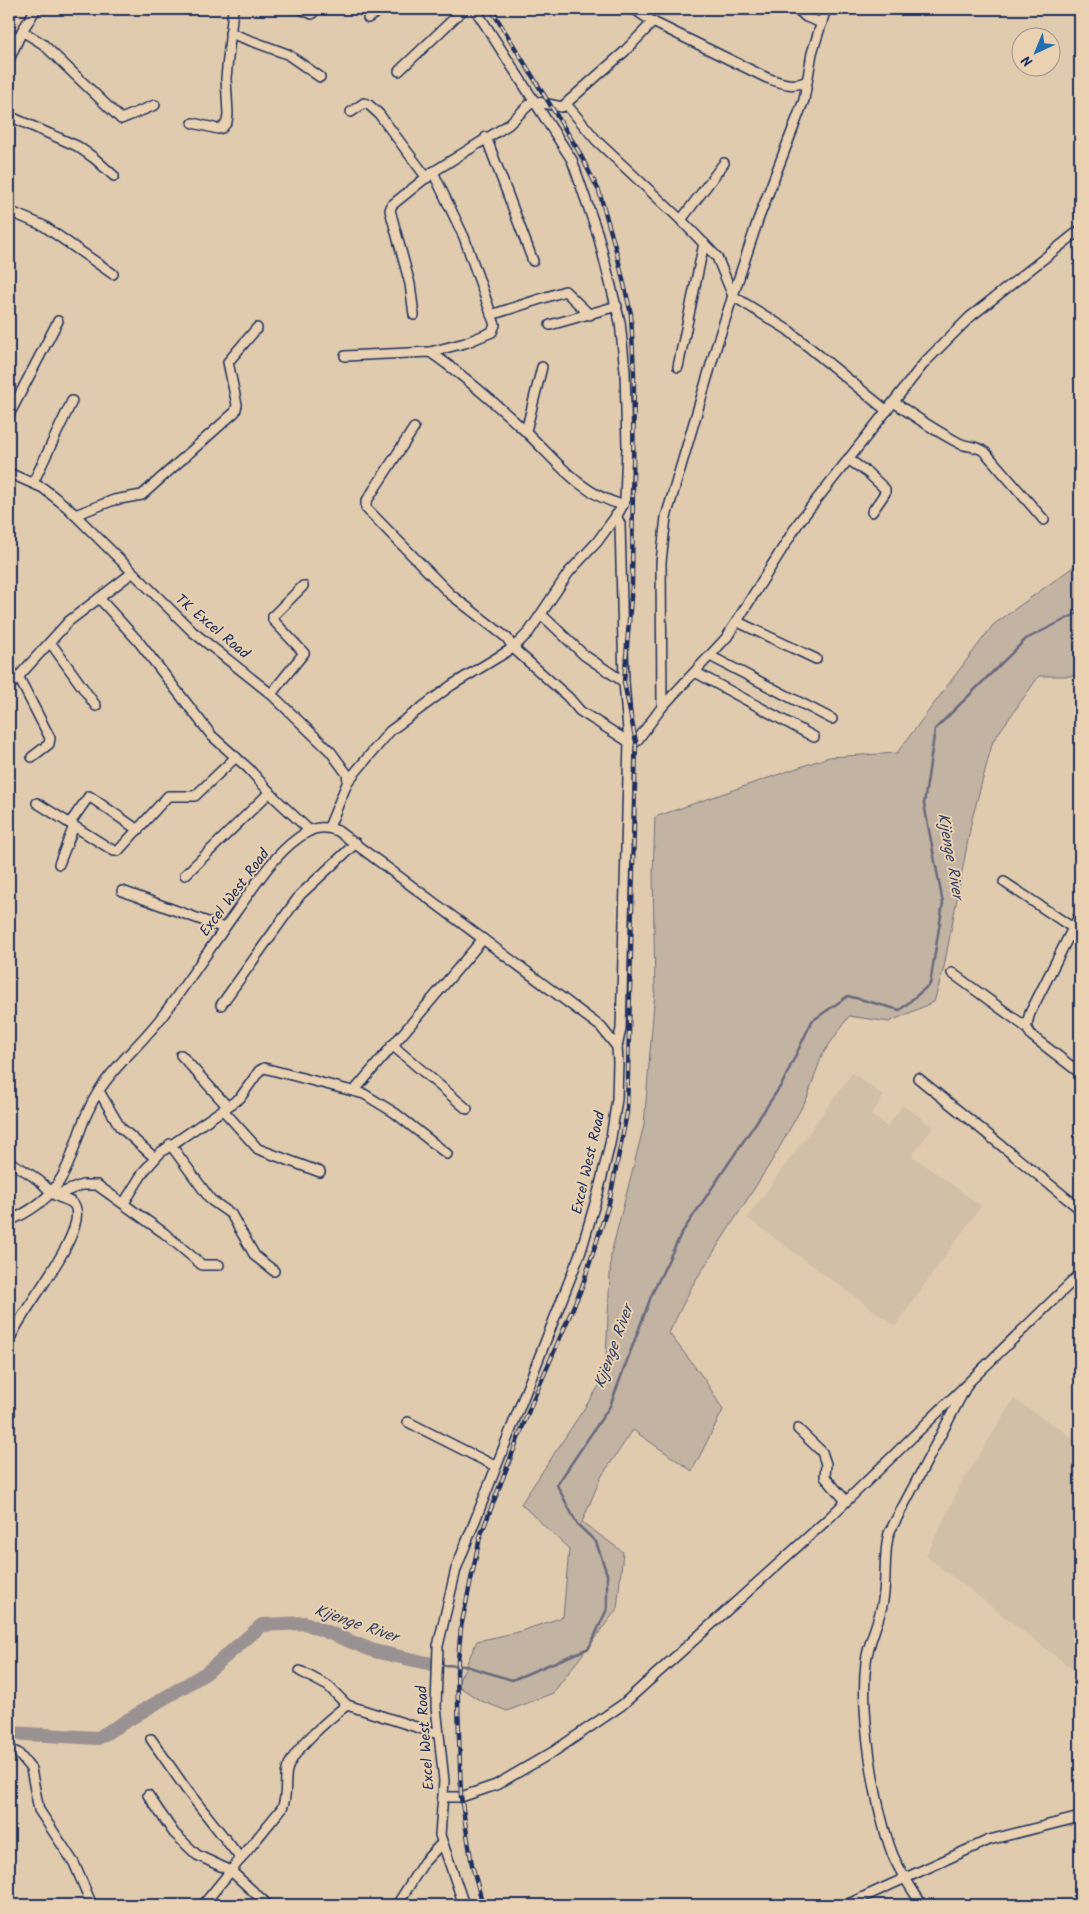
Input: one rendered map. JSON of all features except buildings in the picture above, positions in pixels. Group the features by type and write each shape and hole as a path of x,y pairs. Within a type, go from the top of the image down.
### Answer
{"street":[{"path":"9,60 17,40 36,9"},
{"path":"193,123 218,129 222,128 227,122 226,78 233,9"},
{"path":"302,9 312,14"},
{"path":"368,18 382,9"},
{"path":"398,71 464,9"},
{"path":"475,9 572,160 595,227 617,306 624,371 627,479 623,505 597,542 569,572 542,615 513,648 452,685 390,731 348,781 329,827 356,844 601,1027 617,1048"},
{"path":"634,9 653,22 776,81 798,85 807,81"},
{"path":"797,9 806,17 822,23"},
{"path":"662,707 661,562 666,517 758,220 804,100 807,81 826,9"},
{"path":"533,101 558,107 566,104 624,52 653,22"},
{"path":"22,31 43,44 121,119 155,105"},
{"path":"9,32 17,40"},
{"path":"230,33 287,54 320,77"},
{"path":"414,314 410,284 390,208 430,175 508,125 533,101"},
{"path":"345,356 430,352 465,343 490,334 494,329 464,237 430,175 379,114 369,105 361,104 351,112"},
{"path":"566,104 597,142 704,243 722,266 733,296 788,330 887,411"},
{"path":"9,116 77,146 114,176"},
{"path":"486,138 533,261"},
{"path":"681,220 724,163"},
{"path":"9,211 44,226 113,274"},
{"path":"414,428 366,502 366,508 450,594 508,638 513,648 568,697 580,711 632,742 710,656 738,622 799,522 925,362 953,332 1080,230"},
{"path":"678,367 704,243"},
{"path":"491,315 565,291 590,315"},
{"path":"550,325 617,306"},
{"path":"9,415 58,321"},
{"path":"75,515 108,502 142,494 235,412 237,405 228,362 256,328"},
{"path":"430,352 526,432 583,488 593,494 623,505"},
{"path":"526,432 542,367"},
{"path":"33,483 72,401"},
{"path":"894,402 924,423 960,444 973,445 983,450 1044,520"},
{"path":"848,459 868,472 885,489 885,493 872,512"},
{"name":"TK Excel Road","path":"9,473 43,488 75,515 193,632 271,694 332,752 347,774 348,781"},
{"name":"Excel West Road","path":"464,1905 442,1843 440,1824 444,1797 438,1734 436,1675 438,1646 456,1570 495,1466 581,1251 610,1144 617,1099 617,1048 621,1029 632,742 624,682 620,524 616,515"},
{"path":"9,687 70,621 132,573"},
{"path":"271,694 304,656 303,650 272,618 303,586"},
{"path":"99,598 158,665 212,736 236,757 310,831"},
{"path":"542,615 584,655 624,682"},
{"path":"738,622 816,659"},
{"path":"50,642 96,706"},
{"path":"710,656 832,719"},
{"path":"695,672 814,737"},
{"path":"18,676 50,738 49,744 32,757"},
{"path":"37,802 114,851 120,850 168,796 195,796 236,757"},
{"path":"185,875 270,792"},
{"path":"59,864 72,825 88,796 138,830"},
{"name":"Excel West Road","path":"9,1222 41,1204 54,1194 67,1168 86,1116 99,1091 116,1068 156,1025 260,877 292,843 310,831 329,827"},
{"path":"221,1005 300,895 356,844"},
{"path":"1004,882 1073,928"},
{"path":"122,891 224,928"},
{"path":"1026,1027 1030,1013 1080,914"},
{"path":"355,1090 483,939"},
{"path":"952,973 1026,1027 1032,1036 1080,1073"},
{"path":"392,1045 467,1109"},
{"path":"181,1054 258,1149 320,1172"},
{"path":"124,1203 155,1158 170,1144 244,1095 259,1071 264,1068 355,1090 391,1110 447,1154"},
{"path":"918,1078 1080,1209"},
{"path":"99,1091 120,1127 155,1158"},
{"path":"170,1144 211,1200 231,1214 255,1256 274,1271"},
{"path":"9,1162 38,1180 54,1194 74,1204 76,1219 60,1259 17,1324 9,1341"},
{"path":"54,1194 82,1185 94,1184 124,1203 202,1265 219,1265"},
{"path":"444,1797 461,1798 496,1786 607,1716 742,1598 846,1502 972,1376 1030,1324 1080,1274"},
{"path":"922,1905 892,1853 876,1785 866,1728 864,1696 866,1661 883,1602 885,1581 884,1559 889,1533 972,1376"},
{"path":"408,1422 495,1466"},
{"path":"798,1429 822,1452 826,1464 825,1477 846,1502"},
{"path":"300,1671 328,1686 347,1705 438,1734"},
{"path":"203,1905 282,1808 285,1801 286,1776 291,1760 347,1705"},
{"path":"151,1739 186,1789 241,1859"},
{"path":"9,1749 18,1753 31,1769 40,1810 74,1863 92,1905"},
{"path":"148,1795 174,1833 197,1855 231,1871 268,1905"},
{"path":"846,1905 907,1879 989,1840 1012,1832 1080,1817"},
{"path":"397,1905 424,1862 442,1843"}],"shaded area":[{"path":"1080,562 1080,676 1039,676 993,741 972,819 944,967 934,1002 889,1022 849,1016 822,1055 807,1098 773,1159 692,1286 669,1333 705,1380 723,1410 692,1471 633,1430 601,1477 582,1522 623,1552 617,1609 553,1693 507,1711 479,1700 457,1685 477,1641 515,1633 563,1617 569,1549 521,1504 605,1377 611,1254 644,1125 655,991 653,875 655,817 829,757 897,753 993,625"},
{"path":"852,1073 884,1096 871,1115 887,1127 903,1105 933,1127 912,1156 981,1206 895,1326 747,1218"},
{"path":"1014,1399 1080,1442 1080,1675 926,1556 961,1484"}],"waterway":[{"name":"Kijenge River","path":"441,1665 466,1666 512,1680 589,1648 607,1609 607,1574 596,1542 577,1524 557,1485 610,1406 652,1294 681,1234 782,1084 812,1021 848,996 900,1010 930,984 943,903 924,804 935,729 1026,639 1080,612"},
{"name":"Kijenge River","path":"9,1733 98,1738 206,1673 262,1625 305,1623 374,1651 432,1664"}],"railway":[{"path":"483,1905 472,1865 461,1797 457,1672 461,1627 480,1537 533,1400 582,1287 609,1203 627,1113 636,742 624,682 632,585 634,374 631,314 616,250 599,191 578,150 491,9"}]}
